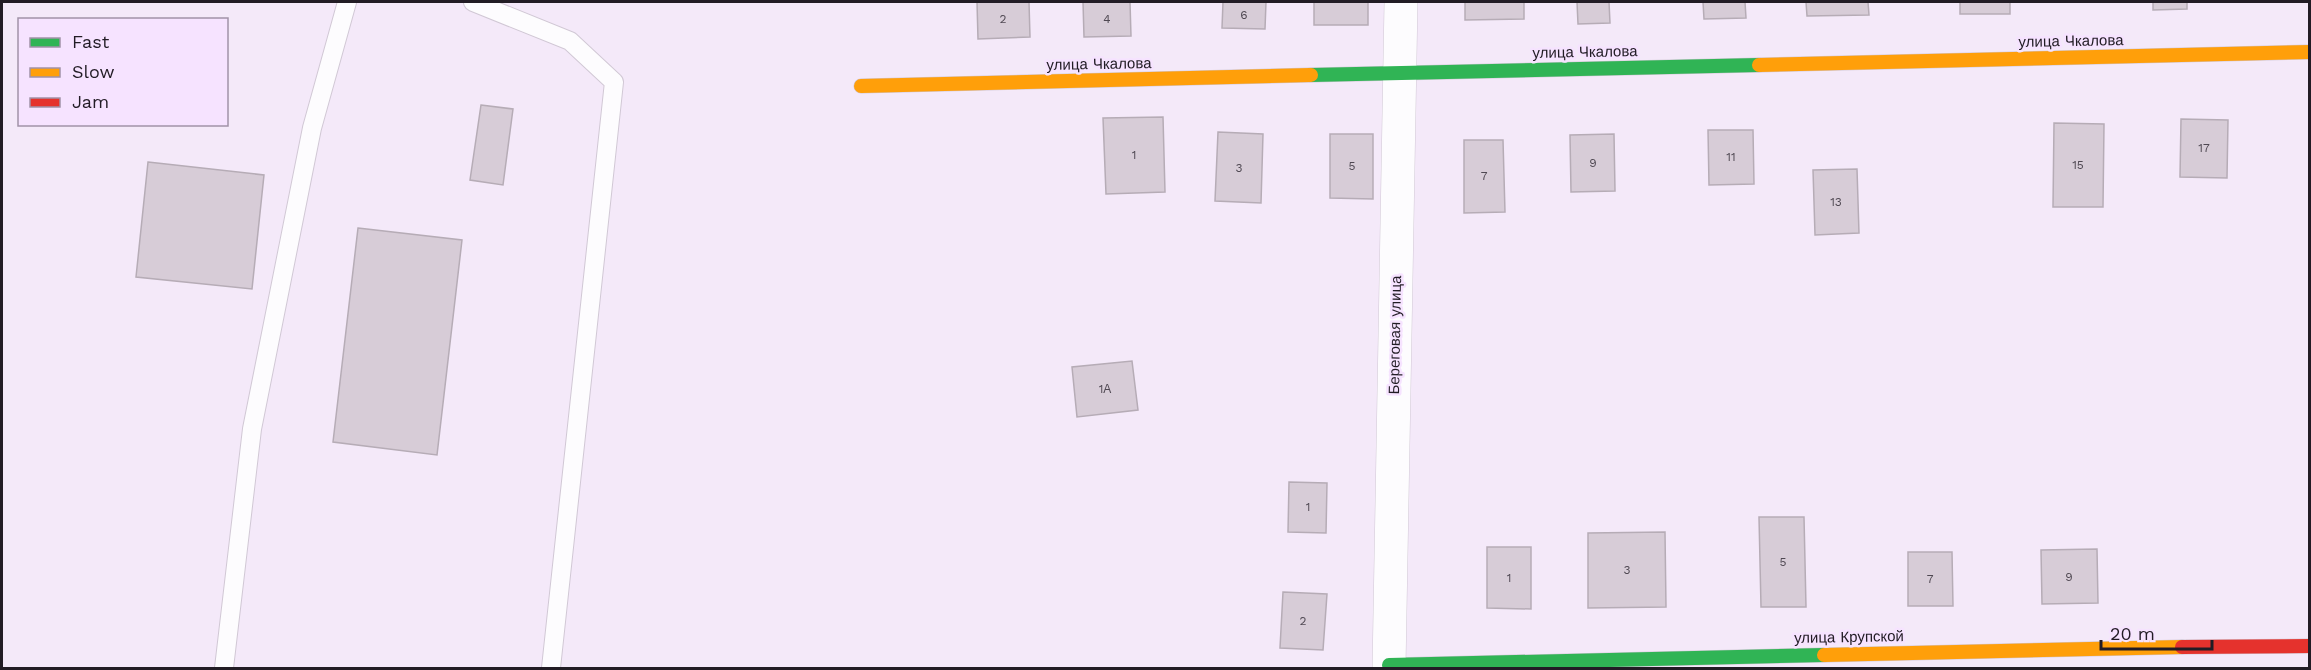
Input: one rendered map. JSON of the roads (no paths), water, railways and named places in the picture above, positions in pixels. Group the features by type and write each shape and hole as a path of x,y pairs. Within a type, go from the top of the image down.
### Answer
{"street":[{"name":"Береговая улица","path":"1389,667 1401,2"},
{"name":"улица Чкалова","path":"861,86 2310,52"},
{"name":"улица Крупской","path":"1389,667 2134,647 2310,646"}],"lane":[{"path":"225,669 252,429 312,128 347,2"},
{"path":"473,2 570,40 614,82 551,669"}]}
